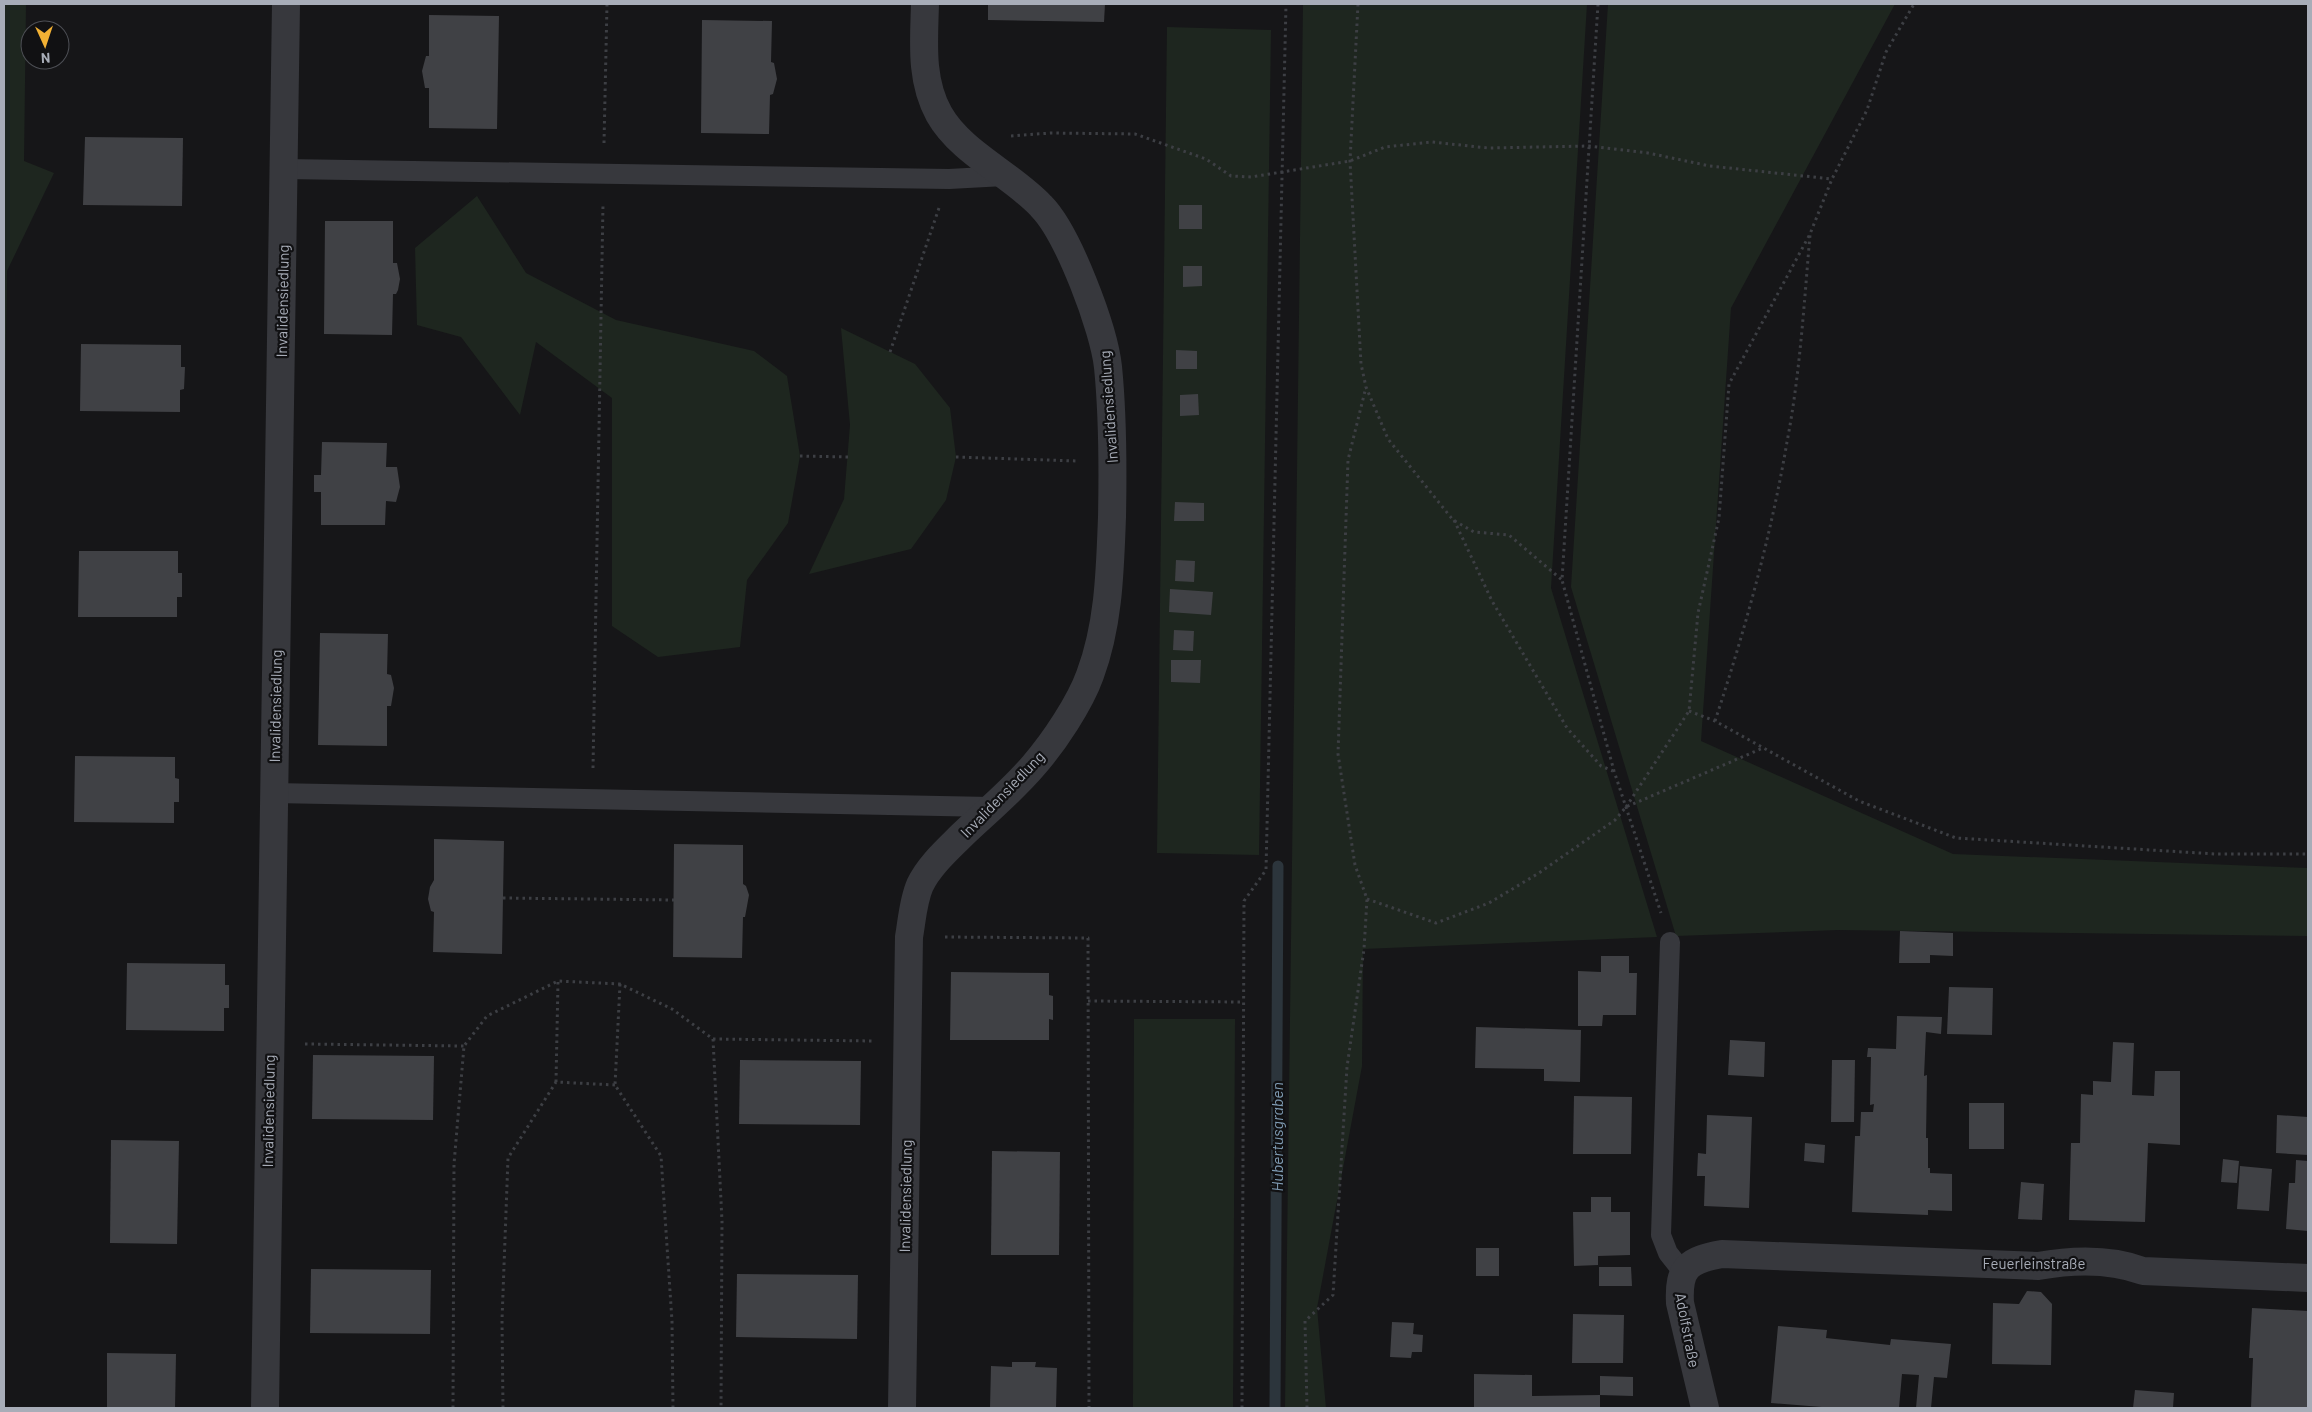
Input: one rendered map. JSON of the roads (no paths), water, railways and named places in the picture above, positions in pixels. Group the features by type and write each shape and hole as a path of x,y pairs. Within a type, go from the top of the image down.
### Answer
{"street":[{"name":"Invalidensiedlung","path":"265,1408 286,4"},
{"name":"Invalidensiedlung","path":"902,1408 909,937 921,884 940,856 1034,765 1069,715 1090,677 1106,611 1110,572 1113,462 1108,367 1097,319 1060,231 1042,206 952,132 938,113 929,91 924,67 925,4"},
{"name":"Adolfstraße","path":"1705,1408 1680,1303 1679,1287 1683,1272 1690,1264 1702,1257 1722,1254 1758,1255"},
{"name":"Feuerleinstraße","path":"1758,1255 2038,1266 2058,1262 2107,1263 2124,1264 2143,1271 2308,1278"}],"lane":[{"path":"285,169 948,179 1004,176"},
{"path":"273,793 593,801 991,807"},
{"path":"1670,942 1662,1235 1668,1253 1683,1272"}],"waterway":[{"name":"Hubertusgraben","path":"1275,1408 1278,866"}]}
